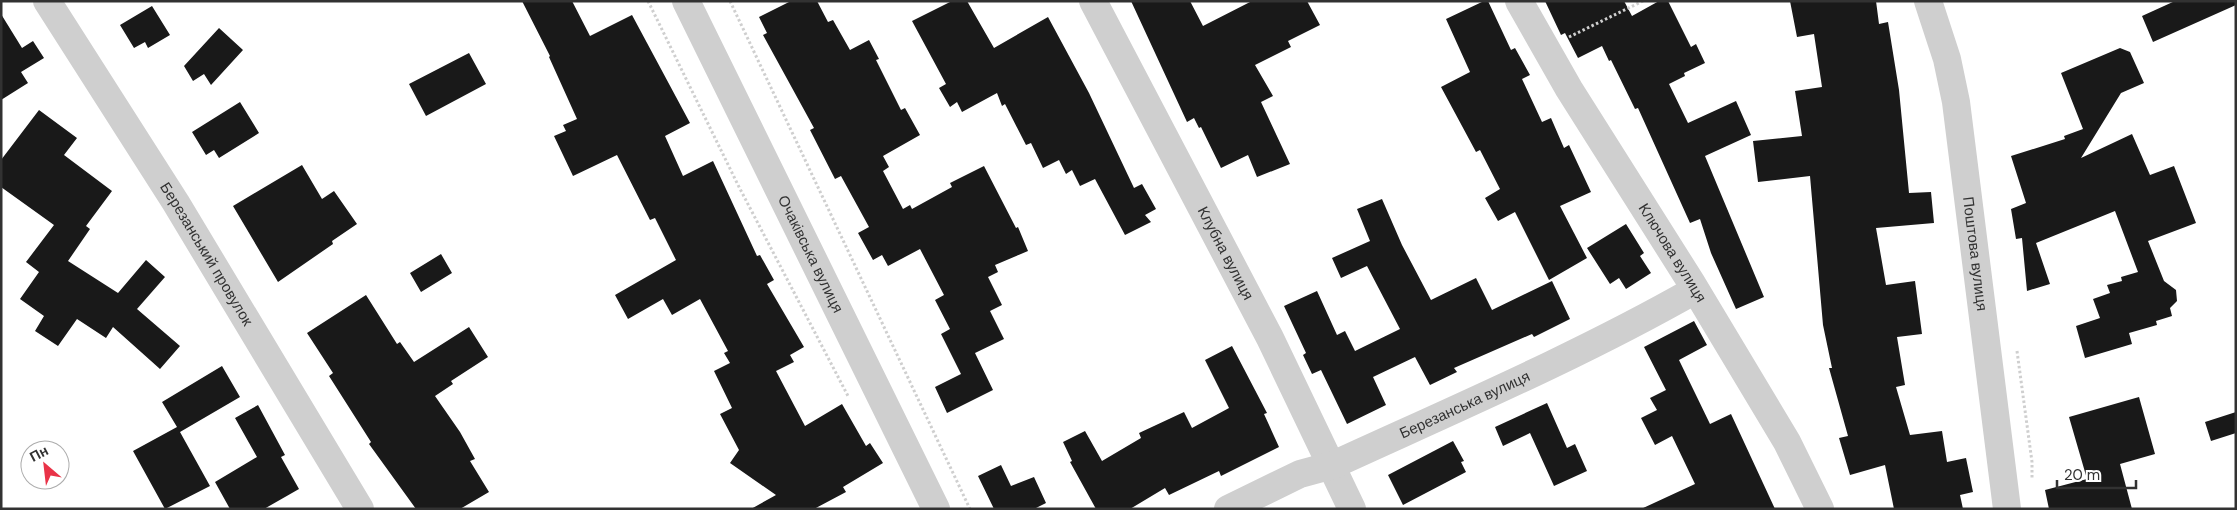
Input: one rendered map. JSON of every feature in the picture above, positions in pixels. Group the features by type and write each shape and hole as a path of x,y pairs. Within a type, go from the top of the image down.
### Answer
{"street":[{"name":"Березанський провулок","path":"47,1 176,203 360,509"},
{"name":"Очаківська вулиця","path":"686,1 936,509"},
{"name":"Клубна вулиця","path":"1093,1 1270,338 1333,465 1352,509"},
{"name":"Ключова вулиця","path":"1520,1 1546,49 1788,443 1820,509"},
{"name":"Поштова вулиця","path":"1928,1 1948,59 1956,102 2007,509"},
{"name":"Березанська вулиця","path":"1228,509 1300,474 1333,465 1538,371 1660,310 1695,290"}],"path":[{"path":"648,1 742,193 850,398"},
{"path":"730,1 970,509"},
{"path":"1546,49 1643,1"}],"building":[{"path":"522,1 572,1 590,36 632,15 690,123 665,136 683,176 713,161 757,256 760,255 774,280 767,284 804,347 790,355 794,362 776,371 805,426 842,404 866,446 870,443 883,463 843,487 846,492 814,509 751,509 776,495 730,463 739,450 720,414 732,408 714,371 730,363 724,353 728,351 700,299 672,315 663,299 628,319 615,295 676,260 655,218 650,220 617,155 573,176 554,136 566,131 563,125 577,119 550,56"},
{"path":"791,1 817,1 828,22 833,20 850,50 869,40 879,59 876,60 901,110 905,108 920,135 883,156 889,167 883,171 903,209 910,205 912,209 952,187 950,183 984,166 1016,228 1018,227 1028,251 995,265 998,272 988,277 1002,305 990,311 1004,339 975,353 993,390 947,413 935,387 961,374 941,334 950,329 935,300 944,295 920,249 888,266 882,255 873,260 858,233 869,227 841,176 835,179 810,130 814,128 763,35 767,33 759,17"},
{"path":"952,1 967,1 994,48 1048,17 1089,93 1134,188 1142,184 1156,209 1145,215 1151,222 1125,235 1095,179 1080,186 1072,170 1066,174 1059,160 1043,168 1031,143 1026,145 1005,104 1002,106 997,93 962,112 957,102 950,107 939,88 946,84 912,21"},
{"path":"1131,1 1190,1 1203,26 1252,1 1307,1 1320,25 1288,41 1291,47 1255,65 1273,96 1261,102 1290,164 1257,177 1248,155 1221,168 1201,127 1199,128 1194,118 1187,122"},
{"path":"1484,1 1488,1 1511,50 1515,48 1530,75 1522,79 1542,122 1551,118 1564,148 1569,145 1591,192 1560,206 1587,258 1549,280 1515,212 1498,221 1485,198 1500,189 1480,150 1476,152 1441,87 1470,72 1446,19"},
{"path":"1545,1 1624,1 1632,16 1659,1 1668,1 1691,47 1696,44 1705,63 1684,73 1685,76 1669,84 1688,123 1736,101 1751,135 1705,156 1764,297 1736,309 1711,253 1700,219 1690,223 1638,108 1635,109 1611,60 1609,61 1602,46 1578,58 1565,33 1561,35"},
{"path":"1790,1 1876,1 1879,24 1888,22 1899,90 1909,193 1931,192 1934,223 1876,228 1886,285 1915,281 1922,334 1897,337 1905,385 1896,387 1910,435 1942,431 1947,462 1966,458 1973,492 1960,495 1963,509 1894,509 1885,465 1850,475 1839,438 1848,436 1829,368 1832,368 1823,325 1810,176 1758,182 1753,141 1802,136 1795,91 1822,87 1814,34 1797,37"},
{"path":"2175,1 2236,1 2236,5 2153,42 2142,16"},
{"path":"152,6 170,35 148,48 145,42 134,48 120,25"},
{"path":"1,14 22,48 33,41 44,58 21,72 28,83 1,100"},
{"path":"219,28 243,50 211,85 204,74 193,81 184,66"},
{"path":"2120,48 2130,52 2144,83 2121,93 2081,158 2132,134 2150,175 2174,166 2196,223 2148,241 2164,281 2176,290 2177,301 2170,308 2172,316 2156,321 2157,325 2129,333 2132,344 2085,358 2076,326 2100,318 2093,299 2110,293 2107,285 2122,281 2121,277 2138,272 2115,211 2036,243 2050,284 2027,291 2022,238 2016,239 2011,209 2026,203 2011,156 2065,139 2064,136 2083,129 2061,73"},
{"path":"469,53 486,84 426,116 409,84"},
{"path":"240,102 259,133 219,158 214,150 206,155 192,132"},
{"path":"39,110 77,138 64,155 112,191 86,226 90,229 68,261 118,293 146,260 165,277 137,309 180,346 160,369 113,327 106,338 77,319 58,346 35,331 44,316 20,299 39,272 26,262 54,225 1,187 1,160"},
{"path":"302,165 322,199 334,191 357,224 332,241 333,244 278,282 233,206"},
{"path":"1382,199 1402,245 1431,300 1476,278 1492,310 1552,281 1570,319 1534,337 1532,334 1454,368 1457,372 1430,385 1415,357 1373,377 1386,405 1347,424 1321,370 1312,374 1303,355 1306,353 1284,306 1317,291 1337,335 1345,331 1355,351 1400,329 1367,266 1341,278 1332,258 1370,241 1357,209"},
{"path":"1626,224 1644,253 1640,256 1651,273 1626,289 1619,278 1610,284 1587,248"},
{"path":"441,254 452,273 421,292 410,273"},
{"path":"366,295 397,344 400,342 414,362 469,327 488,357 451,381 453,384 435,396 460,432 475,459 470,461 489,492 460,509 416,509 369,444 371,442 329,376 333,373 307,333"},
{"path":"1694,321 1707,345 1679,360 1710,424 1731,414 1775,509 1641,509 1695,484 1672,436 1655,445 1641,418 1657,410 1650,398 1666,390 1644,347"},
{"path":"1232,346 1267,413 1264,414 1279,447 1221,476 1219,471 1169,495 1165,488 1130,509 1096,509 1070,462 1072,461 1063,442 1085,431 1102,461 1141,438 1139,433 1184,412 1192,428 1229,408 1205,360"},
{"path":"222,366 240,397 180,432 210,486 165,509 133,451 177,427 162,402"},
{"path":"2139,397 2155,454 2120,464 2132,509 2049,509 2045,490 2087,479 2069,417"},
{"path":"1547,403 1567,448 1575,444 1587,471 1554,486 1530,433 1503,446 1495,427"},
{"path":"258,405 285,455 281,457 299,489 264,509 230,509 215,482 257,457 235,418"},
{"path":"2236,412 2236,433 2211,441 2205,422"},
{"path":"1453,441 1464,461 1461,462 1466,472 1403,505 1388,475"},
{"path":"1001,465 1011,486 1034,477 1046,503 1034,509 994,509 978,476"}]}
